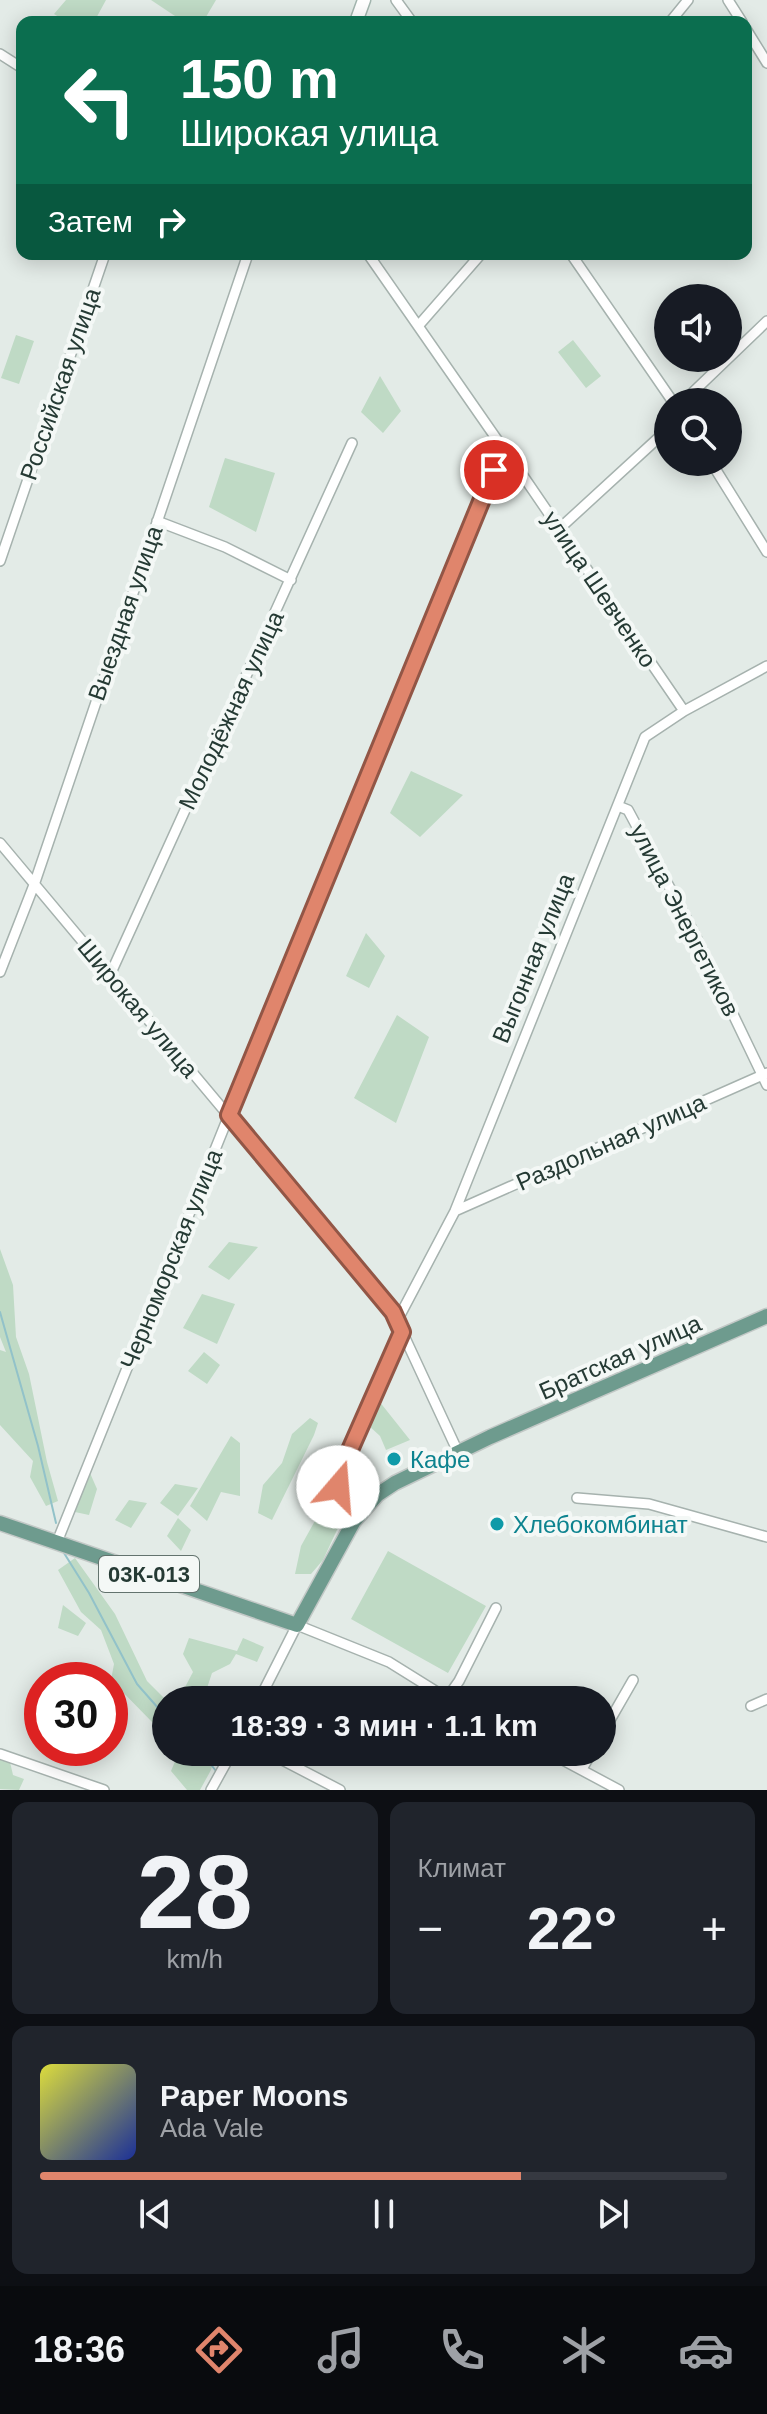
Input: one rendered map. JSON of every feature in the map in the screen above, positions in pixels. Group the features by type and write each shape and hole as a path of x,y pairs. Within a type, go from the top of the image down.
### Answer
{"main road":[{"name":"Братская улица","path":"458,1452 767,1316"},
{"path":"297,1625 354,1521 377,1495 458,1452"},
{"name":"03К-013","path":"0,1523 297,1625"}],"street":[{"path":"675,16 688,0"},
{"path":"752,39 767,63"},
{"name":"Российская улица","path":"0,561 103,260"},
{"name":"Выездная улица","path":"0,972 34,885 246,260"},
{"name":"улица Шевченко","path":"372,260 498,441 506,458 517,467 684,711"},
{"path":"419,325 476,260"},
{"path":"575,260 663,388"},
{"path":"697,388 767,321"},
{"name":"Черноморская улица","path":"57,1542 494,470 498,441"},
{"path":"559,529 654,442"},
{"name":"Молодёжная улица","path":"110,975 352,443"},
{"path":"494,470 517,467"},
{"path":"720,476 767,552"},
{"path":"157,521 225,547 291,580"},
{"name":"Выгонная улица","path":"397,1321 455,1211 645,737 684,711 767,666"},
{"name":"улица Энергетиков","path":"618,806 628,810 636,823 693,931 767,1085"},
{"name":"Широкая улица","path":"0,843 397,1321 458,1452"},
{"name":"Раздольная улица","path":"455,1211 764,1074"},
{"path":"354,1521 343,1505 338,1487 346,1459 402,1332"},
{"path":"577,1498 649,1504 767,1537"},
{"path":"456,1686 496,1608"},
{"path":"266,1686 297,1625 389,1662 428,1686"},
{"path":"616,1710 633,1680"},
{"path":"751,1706 767,1699"},
{"path":"0,1754 104,1790"},
{"path":"211,1790 224,1766"},
{"path":"294,1766 340,1790"},
{"path":"576,1766 619,1790"}],"green space":[{"path":"66,0 106,0 97,16 54,14"},
{"path":"151,0 216,0 207,16 175,16"},
{"path":"16,335 34,341 19,384 1,378"},
{"path":"573,340 601,376 586,388 558,352"},
{"path":"380,376 401,411 383,433 361,412"},
{"path":"225,458 275,473 256,532 209,507"},
{"path":"411,771 463,795 420,837 390,813"},
{"path":"366,933 385,956 369,988 346,976"},
{"path":"397,1015 429,1037 396,1123 354,1098"},
{"path":"229,1242 258,1247 229,1280 208,1267"},
{"path":"0,1249 13,1285 16,1337 29,1374 58,1501 46,1506 30,1477 33,1461 0,1425 0,1350 6,1352 0,1337"},
{"path":"202,1294 235,1304 217,1344 183,1328"},
{"path":"204,1352 220,1365 207,1384 188,1371"},
{"path":"379,1401 410,1440 386,1450 380,1436 368,1425"},
{"path":"310,1418 318,1423 314,1435 272,1520 258,1513 263,1485 282,1463 292,1434"},
{"path":"231,1436 240,1443 240,1496 221,1492 207,1521 190,1506"},
{"path":"90,1473 97,1489 89,1515 75,1512"},
{"path":"175,1484 198,1488 178,1516 160,1503"},
{"path":"129,1500 147,1503 131,1528 115,1520"},
{"path":"321,1510 343,1517 323,1560 311,1574 295,1574 301,1546"},
{"path":"178,1518 191,1530 181,1551 167,1536"},
{"path":"388,1551 486,1606 448,1673 351,1619"},
{"path":"75,1558 115,1614 152,1686 152,1722 128,1697 128,1662 113,1662 101,1630 81,1612 58,1570"},
{"path":"63,1605 86,1623 78,1636 58,1628"},
{"path":"189,1638 237,1651 243,1638 264,1647 257,1662 236,1654 230,1664 212,1673 208,1686 186,1686 193,1672 183,1654"},
{"path":"0,1758 10,1762 13,1775 24,1779 19,1790 0,1789"},
{"path":"173,1766 212,1766 200,1790 187,1790 171,1771"}],"waterway":[{"path":"0,1312 56,1523"},
{"path":"64,1553 137,1684 152,1701"},
{"path":"212,1766 216,1771"}],"place":[{"name":"Кафе","path":"394,1459"},
{"name":"Хлебокомбинат","path":"497,1524"}],"route":[{"path":"338,1487 346,1459 402,1332 393,1312 229,1115 494,470"}]}
